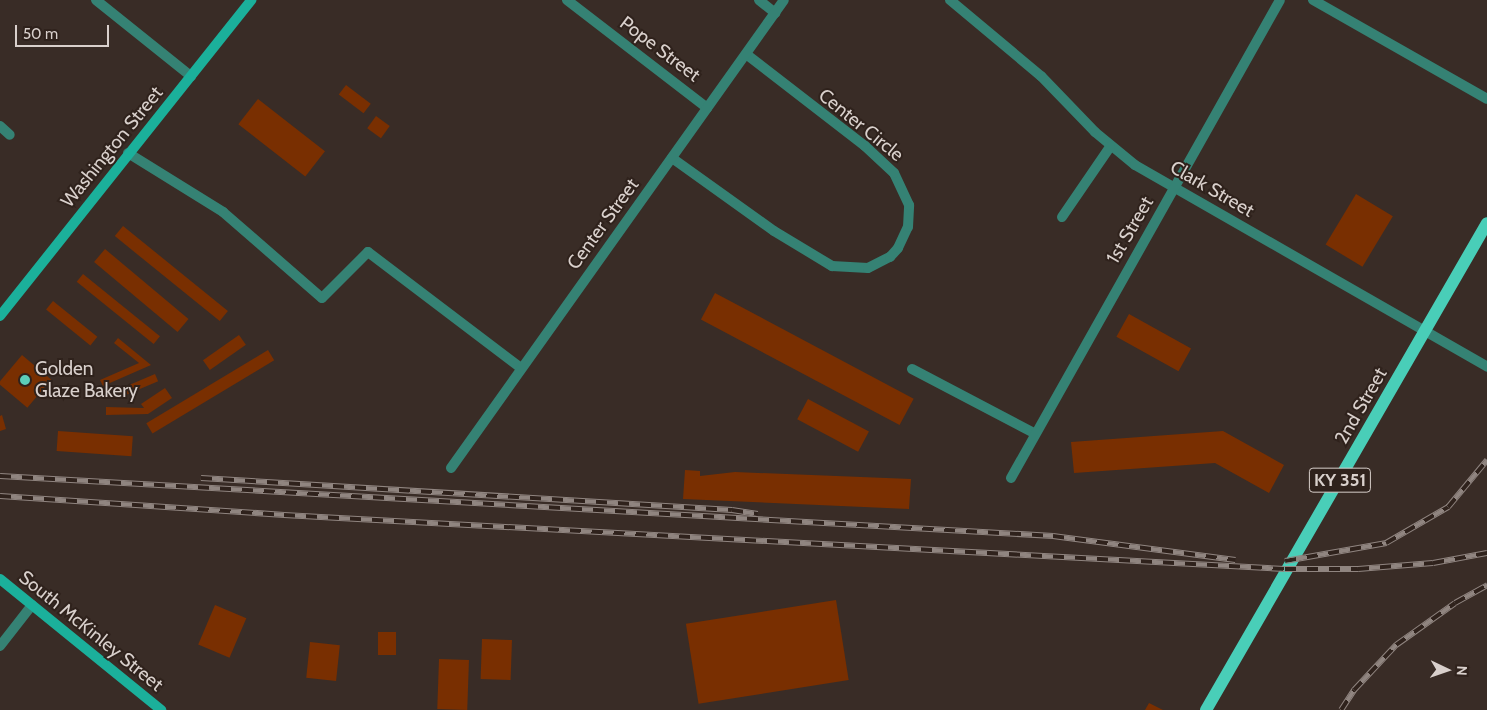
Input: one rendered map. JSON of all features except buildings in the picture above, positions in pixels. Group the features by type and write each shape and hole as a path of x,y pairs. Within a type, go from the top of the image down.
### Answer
{"main road":[{"name":"2nd Street","path":"1206,710 1487,223"}],"street":[{"path":"96,0 190,76"},
{"name":"Washington Street","path":"0,316 4,304 252,0"},
{"name":"Pope Street","path":"567,0 708,108"},
{"path":"759,0 775,13"},
{"name":"Center Street","path":"451,468 784,0"},
{"name":"Clark Street","path":"950,0 1041,76 1110,147 1174,188 1487,367"},
{"name":"1st Street","path":"1010,478 1280,0"},
{"path":"1313,0 1487,99"},
{"name":"Center Circle","path":"672,158 774,231 832,266 856,270 868,268 890,257 898,248 908,227 909,205 894,173 865,146 746,54"},
{"path":"0,126 10,135"},
{"path":"1062,218 1110,147"},
{"path":"128,153 223,212 322,298 368,252 521,368"},
{"path":"912,368 1034,433"},
{"name":"South McKinley Street","path":"0,579 161,710"},
{"path":"0,646 32,605"}],"railway":[{"path":"1285,561 1386,543 1448,507 1487,460"},
{"path":"0,476 1053,536 1235,560"},
{"path":"201,478 732,510 758,514"},
{"path":"0,496 284,515 1285,569 1358,569 1433,563 1487,553"},
{"path":"1341,710 1354,690 1396,645 1455,603 1487,585"}],"place":[{"name":"Golden Glaze Bakery","path":"25,380"}]}
